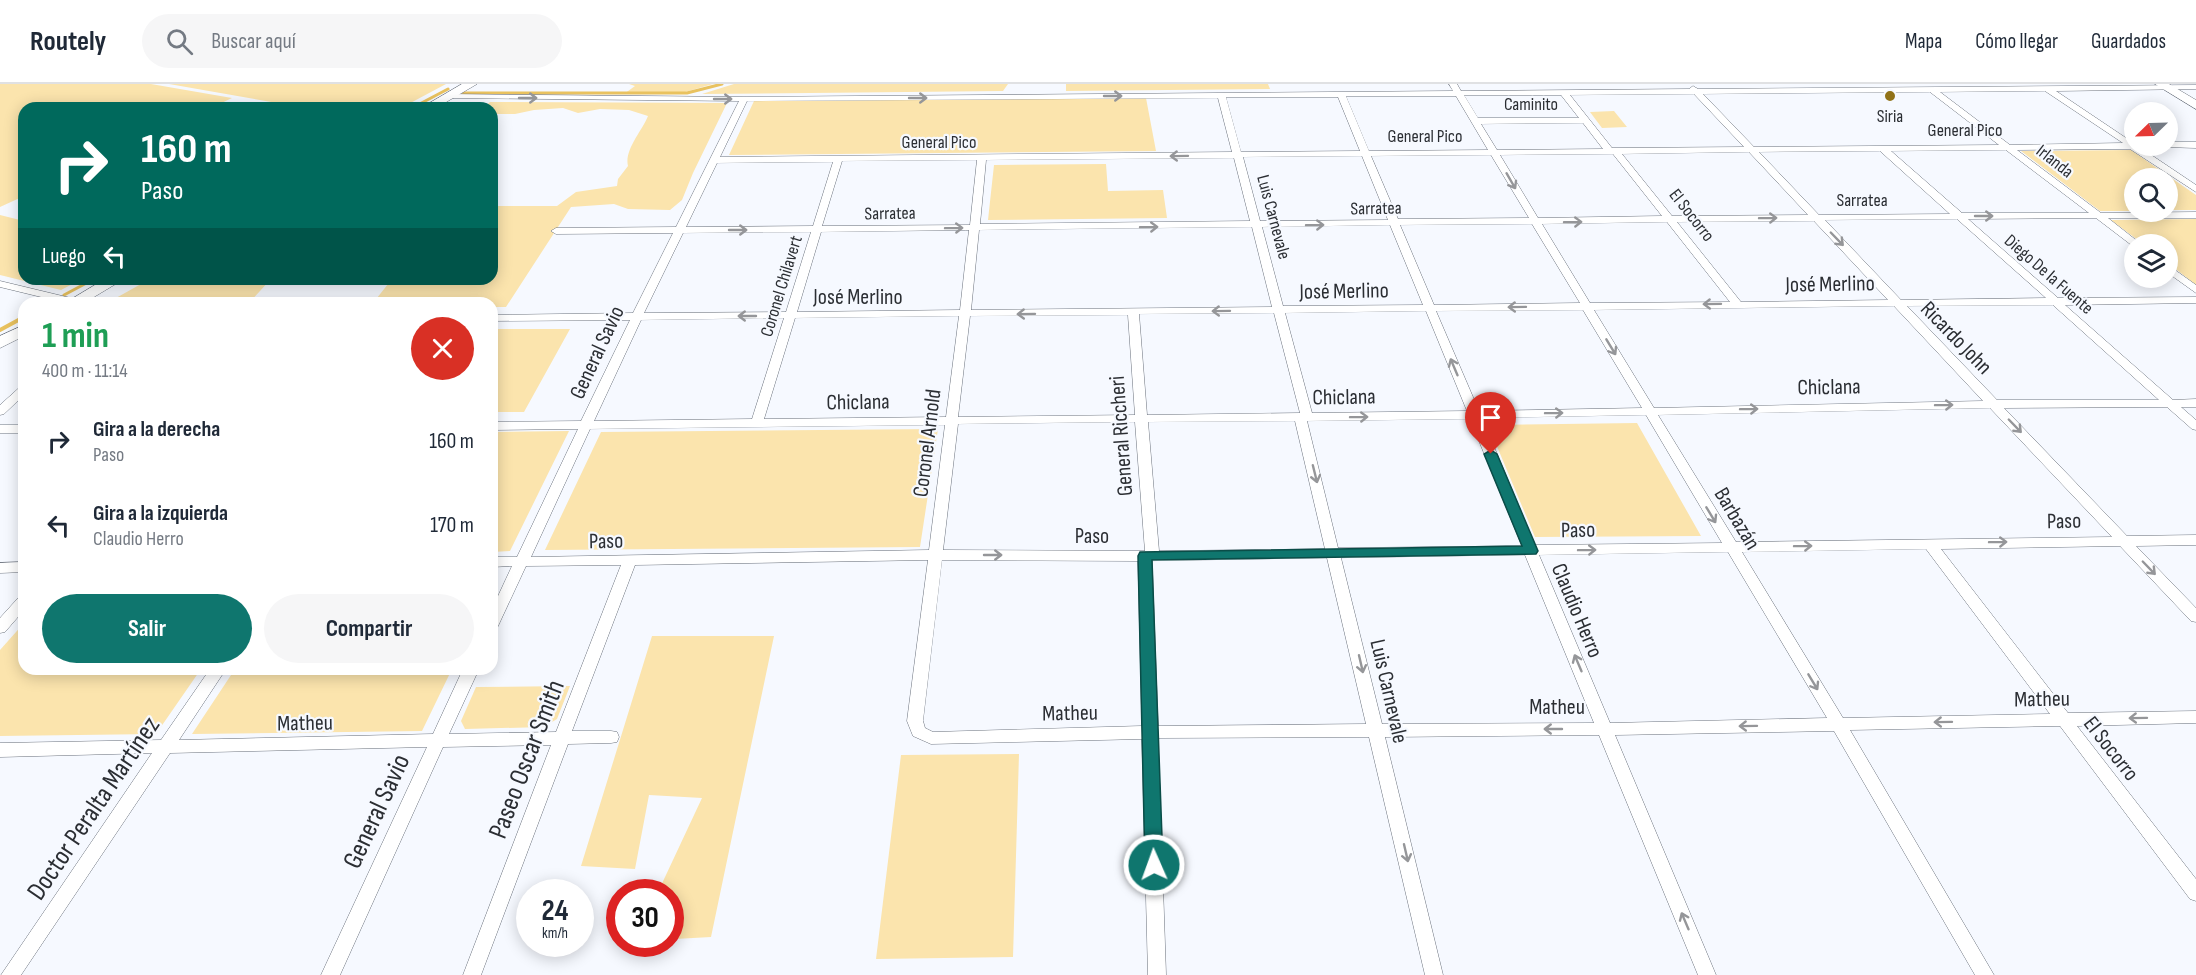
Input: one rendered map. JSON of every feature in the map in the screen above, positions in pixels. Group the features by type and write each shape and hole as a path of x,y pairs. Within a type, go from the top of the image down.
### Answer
{"main road":[{"path":"438,102 471,84"},
{"path":"2164,85 2196,105"},
{"path":"83,297 105,285"},
{"path":"0,343 18,333"}],"street":[{"path":"1357,84 1362,95"},
{"path":"1575,84 1581,92"},
{"path":"448,96 744,99 1362,95 1456,89 1564,93 1692,87 2164,85 2196,87"},
{"name":"Irlanda","path":"1928,86 2124,235"},
{"path":"2044,86 2124,139"},
{"name":"Ricardo John","path":"1692,87 2196,617"},
{"name":"Barbazán","path":"1456,89 1839,725 1985,975"},
{"name":"El Socorro","path":"1564,93 1671,220 1737,304"},
{"name":"Claudio Herro","path":"1341,95 1707,975"},
{"name":"Luis Carnevale","path":"1222,96 1279,310 1434,975"},
{"name":"General Savio","path":"498,611 637,316 744,99"},
{"name":"Caminito","path":"1476,121 1586,120"},
{"path":"2178,145 2196,145"},
{"name":"General Pico","path":"713,160 2124,146"},
{"name":"Diego De la Fuente","path":"1881,147 2196,426"},
{"path":"2148,156 2196,189"},
{"name":"Coronel Arnold","path":"919,732 915,721 982,158"},
{"name":"Coronel Chilavert","path":"757,423 838,159"},
{"name":"Sarratea","path":"556,231 2196,215"},
{"path":"2178,276 2196,290"},
{"path":"0,284 53,297"},
{"name":"José Merlino","path":"498,318 2196,300"},
{"name":"General Riccheri","path":"1133,313 1142,419 1148,556 1157,975"},
{"path":"0,411 18,394"},
{"name":"Chiclana","path":"498,426 1474,415 1993,404 2196,403"},
{"path":"0,429 18,429"},
{"name":"Paso","path":"498,562 934,555 1148,556 2196,540"},
{"name":"El Socorro","path":"1929,543 2196,893"},
{"name":"Paseo Oscar Smith","path":"472,975 629,561"},
{"path":"0,568 18,567"},
{"path":"0,628 18,608"},
{"name":"Doctor Peralta Martínez","path":"10,975 214,675"},
{"name":"General Savio","path":"330,975 468,675"},
{"name":"Matheu","path":"919,732 931,738 1150,732 1605,729 2196,717"},
{"name":"Matheu","path":"0,750 611,737"}],"shaded area":[{"path":"0,84 151,84 232,98 224,102 18,102 18,199 0,207"},
{"path":"169,84 446,84 412,102 272,102"},
{"path":"629,84 713,84 678,94 624,94 635,86"},
{"path":"734,84 1008,84 1003,91 702,94"},
{"path":"1066,84 1268,84 1270,89 1066,91"},
{"path":"1146,98 1156,151 729,155 754,101"},
{"path":"498,102 727,103 682,200 670,210 628,209 614,204 571,207 506,307 498,307 498,297 378,297 387,285 498,285 498,206 557,206 576,192 617,186 618,179 628,166 627,160 631,147 648,116 629,110 600,109 578,113 563,108 498,114"},
{"path":"1614,111 1627,127 1602,128 1590,112"},
{"path":"2124,150 2124,156 2140,156 2157,168 2124,168 2124,211 2100,211 2021,151"},
{"path":"1106,164 1108,191 1163,190 1167,218 988,220 994,165"},
{"path":"2178,183 2196,195 2196,210 2178,210"},
{"path":"0,215 18,220 18,279 0,275"},
{"path":"2178,219 2196,219 2196,285 2178,271 2178,234 2130,234 2111,220 2178,222"},
{"path":"41,285 71,285 61,290"},
{"path":"139,285 266,285 254,297 118,297"},
{"path":"498,329 570,329 524,412 498,412"},
{"path":"1637,423 1701,536 1535,537 1488,425"},
{"path":"938,429 920,547 545,550 601,432"},
{"path":"569,431 510,551 498,552 498,432"},
{"path":"18,630 18,675 197,675 156,734 0,736 0,650"},
{"path":"652,636 774,636 711,937 684,938 684,879 664,879 702,798 649,795 635,869 581,866"},
{"path":"231,675 449,675 422,731 192,734"},
{"path":"570,686 557,719 544,727 465,729 461,721 476,687"},
{"path":"1019,754 1013,957 876,959 901,755"}],"waterway":[{"path":"463,93 687,93 722,84"},
{"path":"423,102 448,89"},
{"path":"64,295 83,285"},
{"path":"0,330 18,320"}],"place":[{"name":"Siria","path":"1890,96"}],"route":[{"path":"1154,865 1145,556 1531,551 1491,454"}]}
